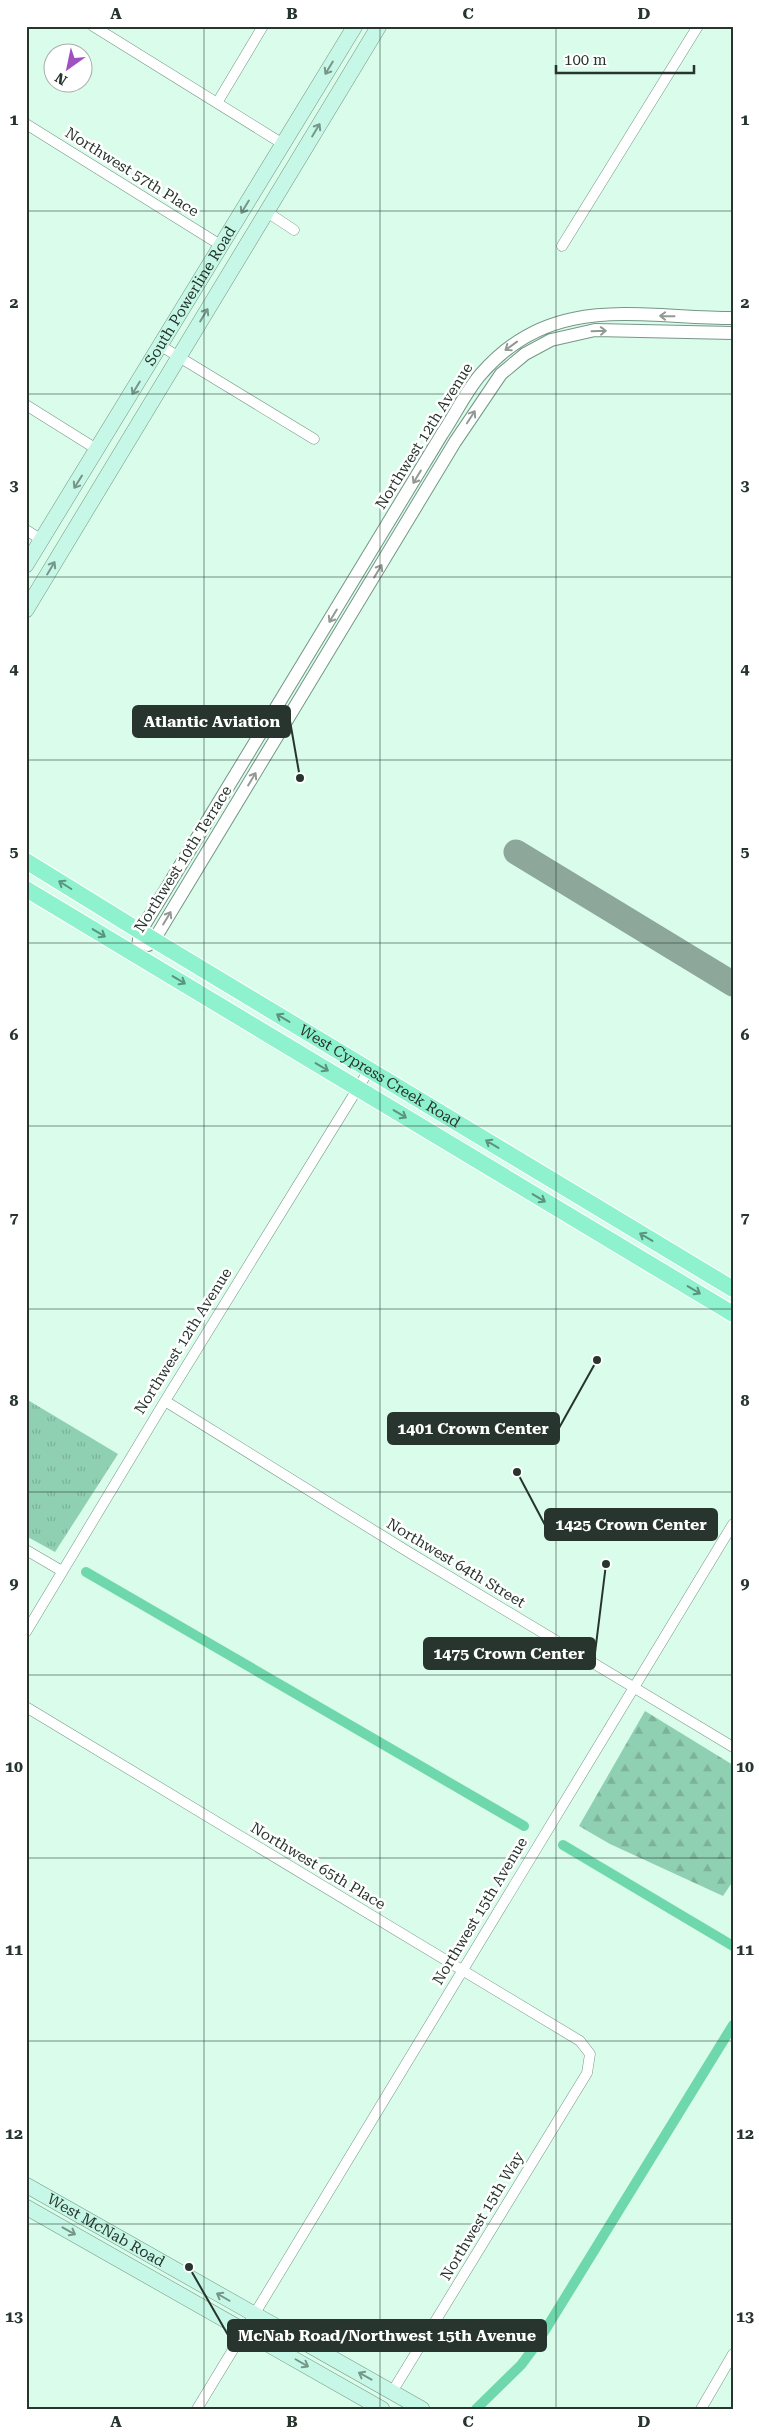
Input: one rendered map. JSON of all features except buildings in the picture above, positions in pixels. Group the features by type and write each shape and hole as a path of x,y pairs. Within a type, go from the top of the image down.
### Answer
{"main road":[{"path":"356,26 360,39 357,64"},
{"name":"South Powerline Road","path":"26,565 356,26"},
{"name":"South Powerline Road","path":"27,607 357,64 373,30"},
{"path":"283,144 289,154 293,169"},
{"path":"104,481 98,450 109,450 127,443"},
{"name":"West Cypress Creek Road","path":"26,861 140,932 733,1289"},
{"name":"West Cypress Creek Road","path":"26,889 733,1314"},
{"path":"654,1267 675,1271 693,1265"},
{"name":"West McNab Road","path":"26,2185 422,2409"},
{"name":"West McNab Road","path":"26,2208 382,2409"}],"street":[{"path":"93,26 283,144"},
{"path":"217,103 263,26"},
{"path":"562,246 698,26"},
{"name":"Northwest 57th Place","path":"26,124 222,246"},
{"path":"267,212 294,230"},
{"name":"Northwest 12th Avenue","path":"286,695 479,375 502,352 531,332 561,320 577,317 733,318"},
{"path":"693,332 694,317"},
{"name":"Northwest 12th Avenue","path":"316,673 455,442 501,374 512,363 537,346 565,335 587,331 733,333"},
{"path":"161,346 314,439"},
{"path":"26,404 98,450"},
{"path":"442,434 455,442"},
{"path":"26,530 42,540"},
{"name":"Northwest 10th Terrace","path":"137,955 154,940 316,673"},
{"name":"Northwest 10th Terrace","path":"137,955 140,932 286,695"},
{"path":"259,738 272,746"},
{"name":"Northwest 12th Avenue","path":"26,1632 165,1401 370,1070"},
{"name":"Northwest 64th Street","path":"165,1401 733,1747"},
{"name":"Northwest 15th Avenue","path":"197,2409 553,1818 733,1524"},
{"path":"26,1550 62,1571"},
{"name":"Northwest 65th Place","path":"26,1707 580,2041 590,2054"},
{"name":"Northwest 15th Way","path":"392,2392 586,2073 590,2054"},
{"path":"701,2409 733,2354"}],"green space":[{"path":"26,1399 118,1454 55,1552 26,1536"},
{"path":"645,1711 733,1765 733,1881 723,1896 610,1844 579,1826"}],"waterway":[{"path":"86,1572 524,1826"},
{"path":"563,1845 733,1946"},
{"path":"476,2409 521,2365 536,2345 733,2025"}],"taxiway":[{"path":"516,852 733,984"}],"place":[{"name":"Atlantic Aviation","path":"300,778"},
{"name":"1401 Crown Center","path":"597,1360"},
{"name":"1425 Crown Center","path":"517,1472"},
{"name":"1475 Crown Center","path":"606,1564"},
{"name":"McNab Road/Northwest 15th Avenue","path":"189,2267"}]}
